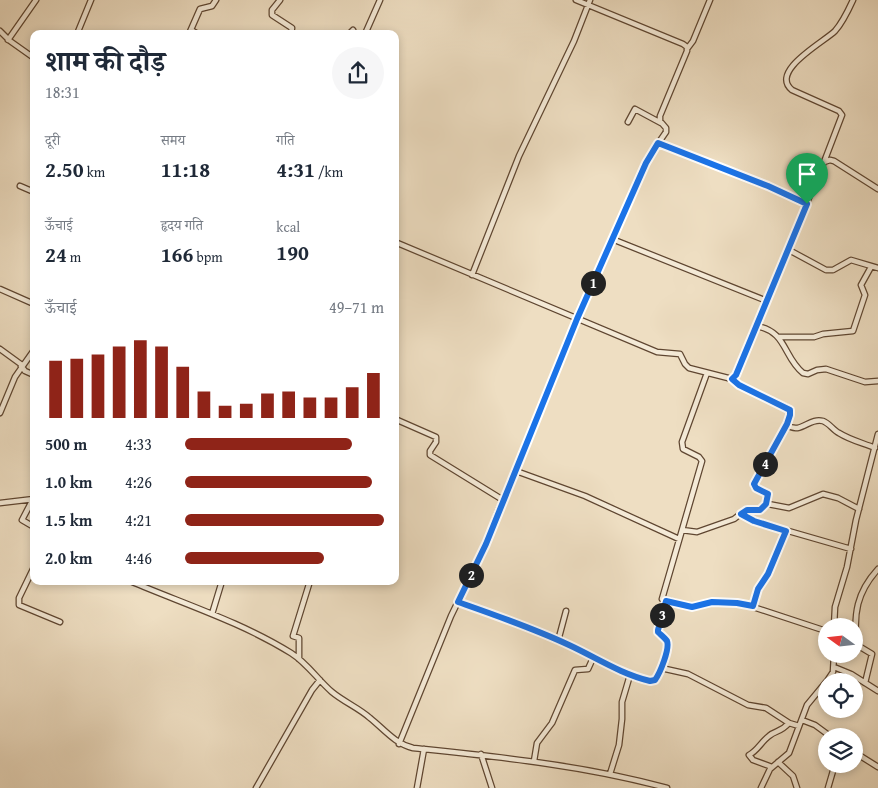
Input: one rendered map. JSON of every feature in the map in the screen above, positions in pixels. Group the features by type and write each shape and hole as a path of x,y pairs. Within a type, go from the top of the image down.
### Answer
{"street":[{"path":"8,40 36,0"},
{"path":"79,30 92,0"},
{"path":"191,30 200,10 212,6 216,0"},
{"path":"280,0 272,10 272,15 292,28 291,30"},
{"path":"368,30 380,0"},
{"path":"576,0 683,44 687,49"},
{"path":"472,275 519,156 574,41 590,0"},
{"path":"661,123 660,113 710,0"},
{"path":"732,379 736,375 789,250 842,115 835,109 792,90 787,86 786,81 789,72 805,52 822,42 837,28 853,0"},
{"path":"0,31 8,40 30,55"},
{"path":"399,744 458,602 486,544 577,319 648,158 666,130 661,123 635,109 628,122"},
{"path":"658,143 768,186 807,204"},
{"path":"824,162 834,161 878,189"},
{"path":"20,186 30,190"},
{"path":"612,239 767,300"},
{"path":"399,246 656,352 680,354 687,366 732,379 739,385 788,408 790,415 787,424 754,484 756,488 768,494 766,504 760,510 747,510 734,519 715,524 701,531 682,530"},
{"path":"789,250 826,270 833,270 851,260 878,268"},
{"path":"779,337 814,337 853,331 865,295 861,285 871,267"},
{"path":"0,289 30,302"},
{"path":"756,326 770,330 779,337 802,373 808,374 826,369 865,382 878,382"},
{"path":"0,349 30,373"},
{"path":"0,413 7,393 22,365 30,355"},
{"path":"707,373 681,445 683,449 701,458 702,462 662,597 666,601 692,607 712,602 753,606 818,628"},
{"path":"787,424 792,428 799,429 816,421 822,421 840,434 875,448"},
{"path":"399,422 434,436 436,440 430,455 503,500"},
{"path":"834,618 835,607 851,549 878,434"},
{"path":"516,471 585,496 680,539"},
{"path":"766,504 789,508 823,494 842,500 859,509"},
{"path":"0,503 30,499"},
{"path":"30,504 22,518 24,522 30,525"},
{"path":"741,514 754,521 851,549"},
{"path":"753,606 758,589 768,574 786,531"},
{"path":"865,682 872,654 858,645 856,606 862,591 878,569"},
{"path":"30,576 20,598 19,605 60,622"},
{"path":"139,585 212,614 284,649 299,659 341,698 367,715 399,744 424,749 534,761 610,774 667,788"},
{"path":"212,614 221,585"},
{"path":"299,659 299,638 293,636 309,585"},
{"path":"458,602 523,625 630,675 653,681 661,668 668,647 666,639 658,632 666,601"},
{"path":"558,641 566,611"},
{"path":"534,761 537,743 543,738 555,717 575,670 588,669 593,658"},
{"path":"831,673 834,663"},
{"path":"834,667 865,682 878,691"},
{"path":"661,668 688,674 751,706 762,707 789,723 799,726"},
{"path":"610,774 619,745 622,702 630,675"},
{"path":"256,788 314,686 320,680"},
{"path":"761,788 772,767 789,753 811,698 818,691"},
{"path":"802,720 818,728"},
{"path":"772,767 753,760 749,755 757,750 768,736 781,731 789,723"},
{"path":"417,788 424,749"},
{"path":"481,754 492,788"},
{"path":"863,758 878,768"},
{"path":"778,762 793,776 797,788"},
{"path":"828,788 832,773"}],"route":[{"path":"658,143 768,186 807,204 736,375 732,379 739,385 790,410 790,418 754,484 754,487 768,494 766,504 760,510 750,509 741,514 754,521 786,531 768,574 758,589 753,606 737,603 708,602 702,606 692,607 666,601 658,632 666,639 668,647 659,674 655,680 650,681 614,669 571,646 528,627 458,602 486,544 493,522 522,456 577,319 646,163 658,143"}]}
